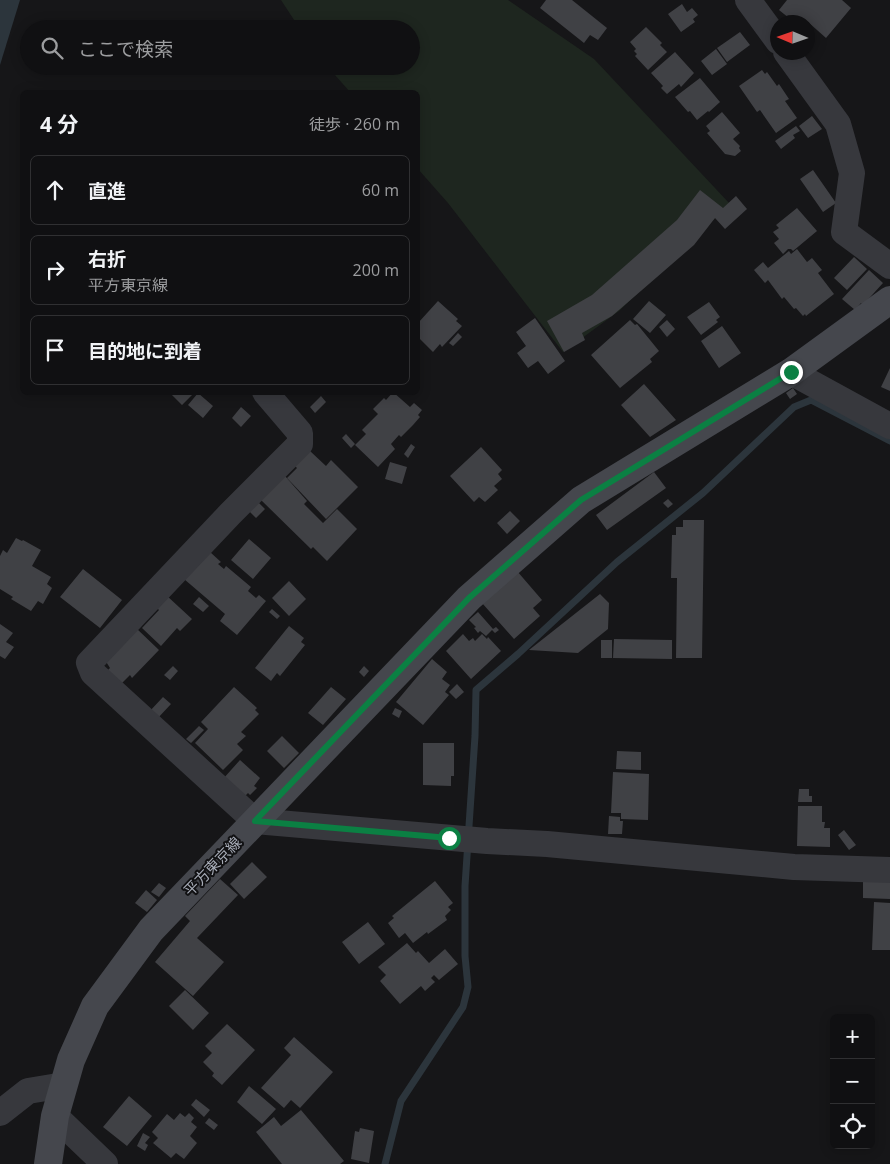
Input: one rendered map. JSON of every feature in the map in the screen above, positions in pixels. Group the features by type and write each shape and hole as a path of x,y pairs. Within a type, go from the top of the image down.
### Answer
{"main road":[{"name":"平方東京線","path":"48,1164 55,1116 70,1060 95,1006 151,930 469,598 581,500 791,372 890,300"}],"street":[{"path":"748,0 770,30"},
{"path":"792,60 838,124 852,173 844,232 890,266"},
{"path":"791,372 890,426"},
{"path":"268,395 300,433 300,444 230,514 89,663 92,673 255,821 487,841 547,844 794,867 890,870"},
{"path":"0,1113 28,1091 64,1085"},
{"path":"55,1116 105,1164"}],"shaded area":[{"path":"0,0 20,0 0,65"},
{"path":"281,0 508,0 594,59 730,204 619,311 563,352 448,203 420,171 420,90 348,90 335,75 420,75 420,20 294,20"}],"building":[{"path":"546,0 572,0 607,28 598,40 590,35 584,43 540,8"},
{"path":"787,0 842,0 851,8 826,38 815,28 815,15 785,15 779,10"},
{"path":"682,4 687,12 692,8 698,15 693,19 695,22 681,32 668,14"},
{"path":"646,27 662,43 660,45 667,52 648,70 635,56 637,54 634,51 636,49 630,42"},
{"path":"740,32 750,45 727,62 717,48"},
{"path":"716,49 727,64 712,75 701,61"},
{"path":"675,52 694,73 681,87 679,84 667,94 661,88 663,86 651,73"},
{"path":"762,70 765,74 767,72 777,86 779,84 789,99 785,101 797,118 776,133 760,110 757,112 739,86"},
{"path":"700,78 720,102 697,120 675,97"},
{"path":"722,112 740,133 733,139 740,146 741,151 735,156 725,154 707,133 710,131 706,126"},
{"path":"812,116 822,129 808,138 799,126"},
{"path":"796,126 800,131 793,135 795,138 781,149 775,141"},
{"path":"813,170 836,203 823,212 800,179"},
{"path":"700,190 723,208 736,196 747,209 725,229 715,218 694,245 612,316 582,333 585,340 564,352 547,321 592,295 677,220"},
{"path":"797,208 817,231 793,251 788,249 783,254 774,243 779,239 773,232 779,228 776,225"},
{"path":"797,249 807,262 812,258 822,270 818,273 834,294 806,316 805,314 803,316 796,308 794,309 784,297 782,299 768,280 765,283 754,270 763,262 768,268 789,251 791,254"},
{"path":"854,257 867,269 847,290 834,278"},
{"path":"869,270 883,283 863,305 861,303 855,310 842,299"},
{"path":"438,301 458,319 456,321 462,326 442,347 440,344 433,352 420,339 420,321"},
{"path":"649,301 666,315 650,333 633,319"},
{"path":"709,302 720,317 716,320 718,322 701,335 687,317"},
{"path":"535,318 565,361 548,374 538,361 528,368 517,353 526,346 516,332"},
{"path":"630,320 635,325 637,324 659,351 650,359 652,362 620,388 591,355"},
{"path":"667,320 675,329 667,337 659,327"},
{"path":"722,326 741,353 719,368 701,341"},
{"path":"458,333 462,337 453,346 449,343"},
{"path":"890,368 890,391 881,387"},
{"path":"644,384 676,420 650,437 621,405"},
{"path":"793,388 797,394 790,399 786,393"},
{"path":"172,395 192,395 182,405"},
{"path":"196,395 200,395 213,406 203,418 188,405"},
{"path":"390,395 396,395 410,407 414,403 422,410 418,415 420,417 413,425 401,437 399,435 391,444 395,449 378,467 355,445 366,434 362,430 378,414 373,409 384,398 386,400"},
{"path":"321,396 326,402 315,413 310,407"},
{"path":"241,407 251,416 241,427 232,418"},
{"path":"346,434 355,444 351,448 342,438"},
{"path":"411,444 415,447 408,458 404,454"},
{"path":"481,447 502,470 498,474 502,479 494,486 498,490 485,502 479,497 474,502 450,476"},
{"path":"310,451 326,466 331,460 358,487 326,519 287,478 297,468 295,466"},
{"path":"390,462 407,467 402,484 385,479"},
{"path":"654,472 666,488 607,530 596,515"},
{"path":"285,476 307,501 304,504 323,523 337,509 357,529 327,561 313,547 311,549 261,500"},
{"path":"668,499 673,504 668,508 663,503"},
{"path":"256,500 265,509 256,518 246,508"},
{"path":"510,511 520,521 507,534 497,523"},
{"path":"683,520 704,520 702,658 676,658 677,578 671,578 672,535 676,535 676,527 683,527"},
{"path":"16,538 41,550 32,566 51,577 47,584 52,588 43,604 38,601 31,611 11,599 13,597 0,589 0,556 3,550 7,553"},
{"path":"249,539 271,558 253,579 231,560"},
{"path":"210,552 221,562 218,564 224,569 226,566 251,587 248,591 256,598 259,595 266,601 237,635 220,621 225,614 184,579"},
{"path":"83,569 122,600 100,628 60,597"},
{"path":"517,571 542,600 533,608 540,616 514,639 482,603"},
{"path":"289,581 306,599 289,616 272,598"},
{"path":"600,594 609,603 608,629 578,653 529,650"},
{"path":"166,595 192,619 180,631 177,628 161,646 142,628 159,610 155,606"},
{"path":"199,597 209,606 203,612 193,604"},
{"path":"272,609 280,616 277,619 269,612"},
{"path":"478,612 493,629 496,627 499,630 495,633 492,630 486,636 480,631 478,633 474,628 476,627 469,620"},
{"path":"0,624 13,633 6,642 14,647 5,659 0,656"},
{"path":"289,626 304,638 301,642 305,645 280,676 277,673 271,681 255,668"},
{"path":"136,628 159,650 132,678 130,675 121,684 107,671 110,668 105,660"},
{"path":"463,634 469,641 473,638 475,641 482,634 487,639 488,637 501,651 471,679 446,651"},
{"path":"614,639 672,640 672,659 613,658"},
{"path":"601,640 612,640 612,658 601,658"},
{"path":"432,659 447,672 442,679 450,685 445,692 449,695 423,725 396,702"},
{"path":"173,666 178,671 170,680 164,675"},
{"path":"364,666 369,671 364,677 359,672"},
{"path":"457,684 464,692 456,699 449,692"},
{"path":"234,687 257,708 255,710 259,714 241,732 246,736 237,744 243,750 223,770 195,743 208,729 201,722"},
{"path":"331,687 346,699 323,725 308,713"},
{"path":"163,697 171,704 157,719 149,712"},
{"path":"395,708 402,711 399,718 392,714"},
{"path":"199,726 204,730 191,743 186,739"},
{"path":"282,736 299,753 284,768 267,751"},
{"path":"423,743 454,743 454,776 451,776 451,786 423,785"},
{"path":"617,751 641,752 641,770 616,769"},
{"path":"240,760 260,778 254,786 257,788 250,795 248,793 243,798 223,779"},
{"path":"613,772 649,774 648,820 621,819 621,813 611,813"},
{"path":"799,789 809,789 809,796 812,796 812,802 798,802"},
{"path":"798,806 822,806 822,822 825,822 824,828 830,828 830,847 797,846"},
{"path":"609,816 620,817 620,821 623,821 622,834 608,834"},
{"path":"844,830 856,845 849,850 838,835"},
{"path":"252,862 267,877 244,899 230,884"},
{"path":"220,879 238,895 197,938 224,962 193,996 155,962 190,921 185,916"},
{"path":"863,879 890,879 890,899 863,898"},
{"path":"435,881 453,903 448,907 451,910 445,916 447,920 413,943 405,933 399,938 388,923 394,918 392,916"},
{"path":"159,883 166,888 159,897 151,892"},
{"path":"146,890 157,900 147,912 135,903"},
{"path":"874,902 890,903 890,950 872,950"},
{"path":"368,922 385,944 359,964 342,942"},
{"path":"407,943 429,963 445,949 458,964 439,980 434,975 431,978 435,982 425,991 421,986 400,1004 380,981 386,975 378,967"},
{"path":"185,990 209,1013 193,1030 169,1006"},
{"path":"227,1024 255,1050 222,1085 212,1076 214,1073 203,1062 212,1053 205,1046"},
{"path":"294,1037 333,1072 300,1108 291,1100 284,1108 261,1088 291,1055 284,1048"},
{"path":"249,1086 276,1109 262,1124 237,1102"},
{"path":"129,1096 152,1116 127,1146 103,1127"},
{"path":"196,1099 210,1110 204,1117 191,1105"},
{"path":"301,1110 344,1161 340,1164 282,1164 256,1132 274,1117 281,1126"},
{"path":"180,1113 185,1117 189,1113 194,1118 191,1122 197,1127 190,1136 197,1143 184,1159 176,1153 171,1158 153,1143 158,1138 152,1132 167,1114 174,1120"},
{"path":"209,1118 218,1125 214,1130 205,1123"},
{"path":"360,1128 374,1131 369,1163 351,1159 355,1131 359,1132"},
{"path":"143,1133 150,1137 145,1143 148,1145 145,1151 137,1146"}],"waterway":[{"path":"385,1164 401,1101 463,1007 468,987 465,956 465,886 475,736 476,690 518,654 617,562 703,493 794,407 811,400 890,441"}],"route":[{"path":"449,838 255,821 469,598 581,500 791,372"}]}
